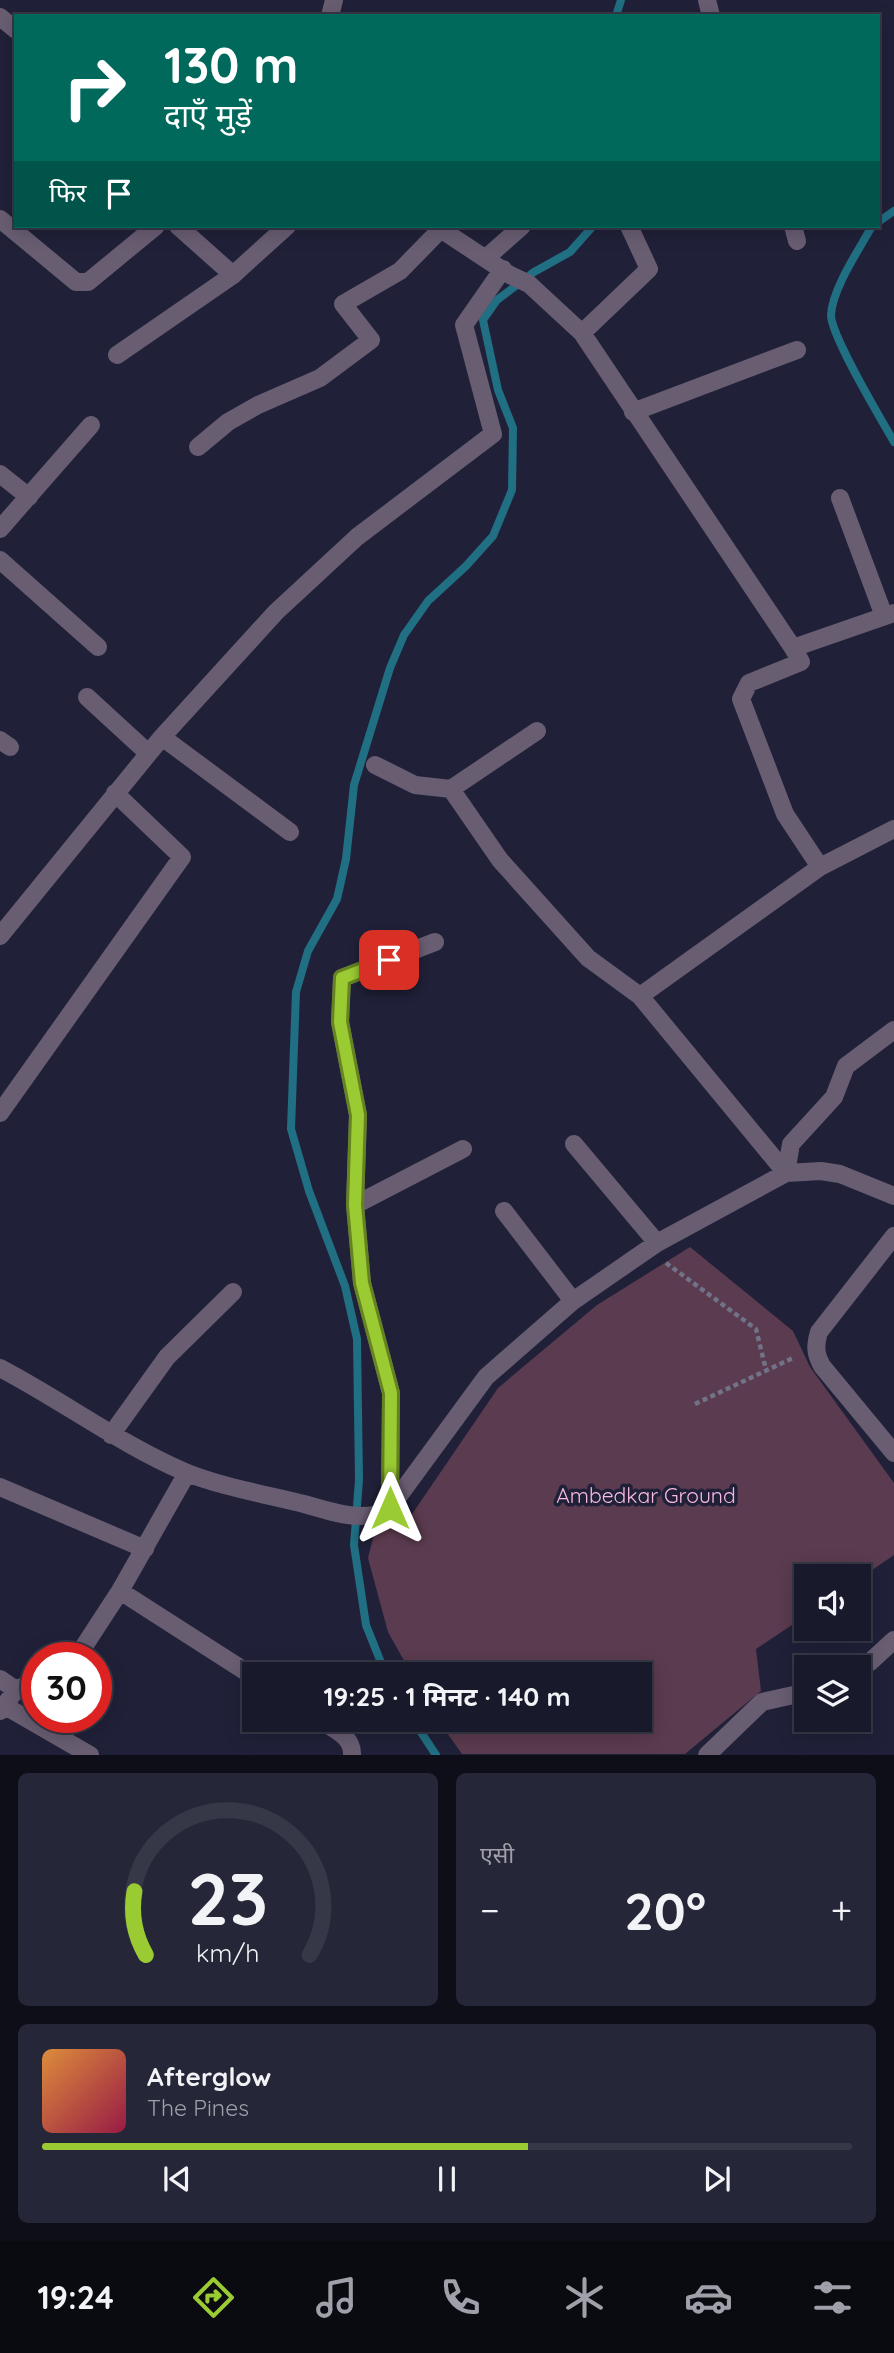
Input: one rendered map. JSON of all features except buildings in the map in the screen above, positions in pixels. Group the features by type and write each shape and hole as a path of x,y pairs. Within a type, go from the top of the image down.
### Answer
{"street":[{"path":"0,17 14,28"},
{"path":"0,219 76,282 88,282 154,228"},
{"path":"180,228 233,275"},
{"path":"117,355 233,275 285,228"},
{"path":"198,447 228,422 258,405 320,378 371,340 343,304 400,271 438,228"},
{"path":"441,228 529,284 582,333 793,648 801,663 748,683 741,699 785,814 820,867"},
{"path":"486,258 520,228"},
{"path":"582,333 649,269 630,228"},
{"path":"0,936 148,753 276,612 356,537 493,434 464,326 507,272"},
{"path":"633,412 797,350"},
{"path":"0,529 91,425"},
{"path":"0,474 29,497"},
{"path":"793,648 889,614 840,498"},
{"path":"0,560 98,647"},
{"path":"87,697 148,753"},
{"path":"375,765 415,785 451,789 537,731"},
{"path":"162,737 290,832"},
{"path":"451,789 500,860 589,958 640,996 786,1173"},
{"path":"0,1113 182,857 115,793"},
{"path":"640,996 820,867 894,830"},
{"path":"390,1508 391,1393 362,1283 355,1205 358,1115 340,1022 342,978 435,942"},
{"path":"786,1173 791,1144 834,1097 846,1066 894,1030"},
{"path":"573,1144 653,1247"},
{"path":"355,1205 463,1149"},
{"path":"0,1368 50,1395 111,1435 187,1473 344,1514 372,1516 382,1514 390,1508 486,1377 573,1301 653,1247 786,1173 821,1171 840,1174 894,1196"},
{"path":"504,1212 573,1301"},
{"path":"894,1236 819,1332 816,1349 822,1366 894,1453"},
{"path":"111,1435 166,1357 233,1292"},
{"path":"87,1642 145,1549 187,1473"},
{"path":"0,1486 145,1549"},
{"path":"120,1591 242,1670"},
{"path":"871,1661 894,1640"},
{"path":"0,1679 16,1690"},
{"path":"21,1688 2,1708 90,1755"},
{"path":"707,1755 762,1702 794,1695"},
{"path":"338,1732 347,1738 353,1747 352,1755"}],"path":[{"path":"653,1247 756,1329 766,1370"},
{"path":"695,1404 816,1349"}],"green space":[{"name":"Ambedkar Ground","path":"690,1247 793,1331 810,1367 894,1483 894,1555 871,1571 871,1564 794,1564 794,1624 756,1649 761,1691 685,1754 462,1754 446,1732 652,1732 652,1662 405,1662 388,1632 368,1558 374,1534 408,1520 498,1388 597,1305"}],"waterway":[{"path":"617,14 621,0"},
{"path":"880,221 894,211"},
{"path":"381,1662 366,1625 354,1545 359,1480 357,1339 345,1286 309,1191 291,1129 296,992 308,951 337,899 346,859 354,785 390,668 404,635 428,601 466,566 493,536 512,490 513,428 498,390 483,320 497,300 534,272 570,252 591,228"},
{"path":"871,228 841,281 831,315 839,340 894,442"},
{"path":"421,1732 436,1755"}],"route":[{"path":"389,960 342,978 340,1022 358,1115 355,1205 362,1283 391,1393 390,1508"}]}
